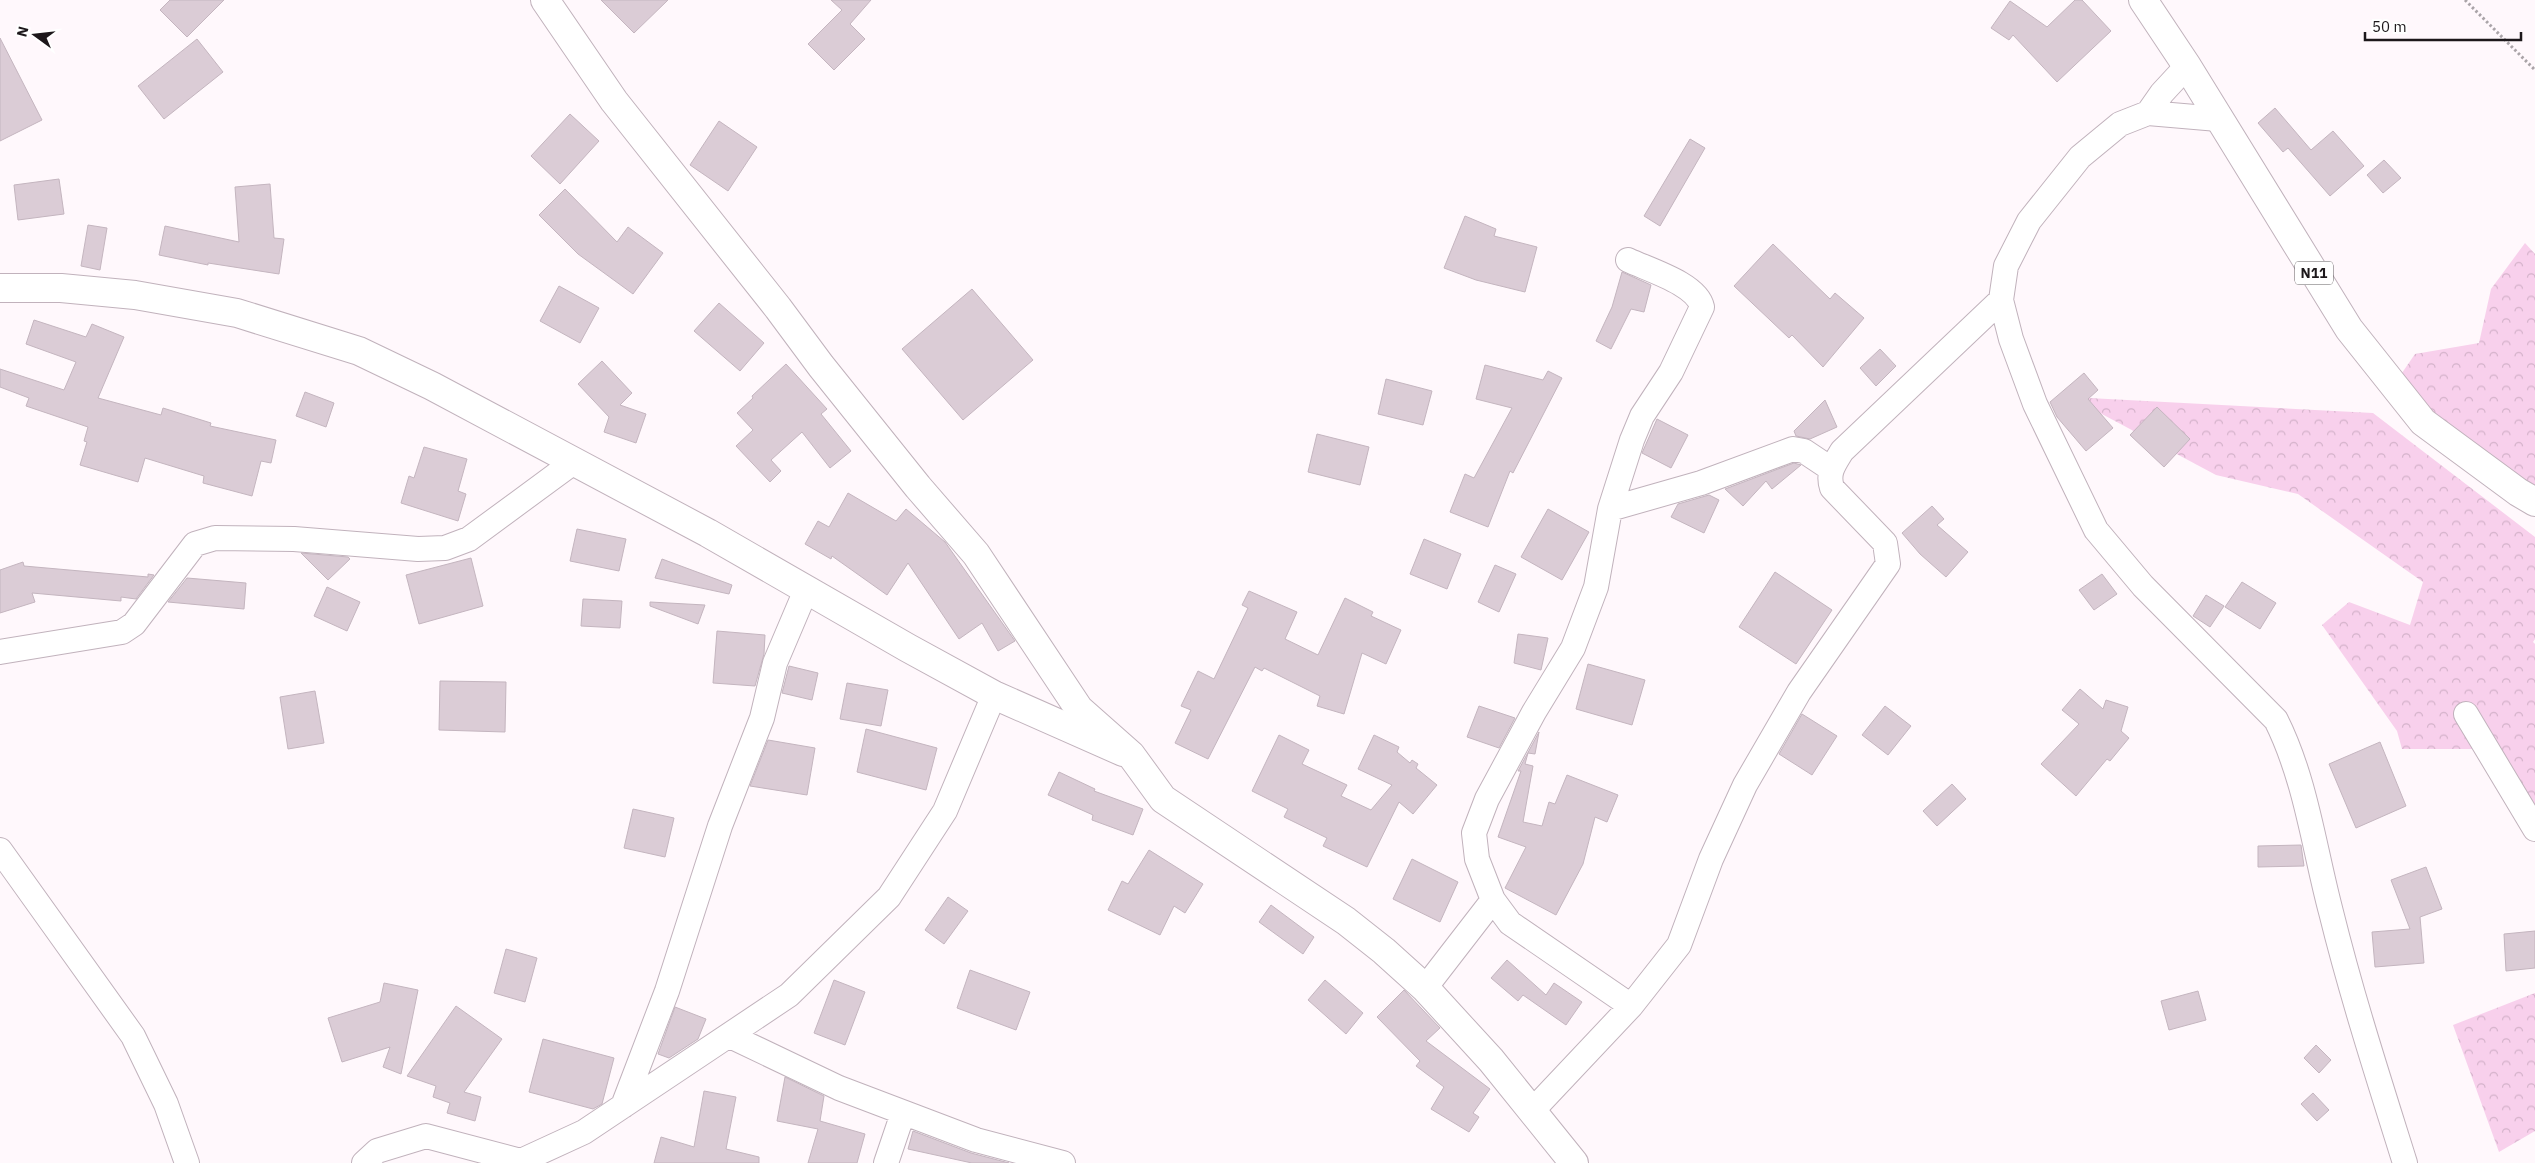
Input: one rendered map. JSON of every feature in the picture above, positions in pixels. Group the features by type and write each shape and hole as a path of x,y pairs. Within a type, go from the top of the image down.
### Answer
{"main road":[{"path":"545,0 614,101 778,308 820,366 918,487 976,554 1080,709 1131,755 1163,799 1346,921 1384,951 1424,988 1491,1060 1574,1163"},
{"name":"N11","path":"2143,0 2187,66 2349,329 2423,422 2518,492 2535,502"},
{"path":"0,288 62,288 135,295 236,313 359,351 432,386 575,461 708,533 806,590 994,694 1131,755"}],"street":[{"path":"2148,113 2162,93 2187,66"},
{"path":"2218,119 2148,113 2120,124 2080,157 2029,221 2006,266 2001,300 2011,339 2034,404 2096,530 2142,586 2276,720 2289,746 2300,777 2314,845 2350,987 2404,1163"},
{"path":"1628,260 1691,290 1700,298 1702,307 1671,372 1642,416 1610,509 1596,587 1574,648 1529,720 1487,799 1474,833 1477,859 1493,900 1510,923 1631,1006"},
{"path":"1532,1111 1631,1006 1678,945 1712,859 1745,785 1794,700 1850,614 1888,564 1885,543 1832,488 1829,480 1831,469 1842,451 2001,300"},
{"path":"1610,509 1701,483 1793,448 1804,451 1831,469"},
{"path":"0,652 122,632 134,624 195,544 215,538 294,539 418,549 445,548 469,538 575,461"},
{"path":"623,1106 668,991 720,826 762,718 775,663 806,590"},
{"path":"364,1163 377,1151 426,1136 521,1161 584,1132 789,995 889,897 945,811 994,694"},
{"path":"2466,714 2535,829"},
{"path":"0,850 133,1036 166,1104 187,1163"},
{"path":"1424,988 1493,900"},
{"path":"730,1036 839,1088 903,1113 976,1140 1063,1163"},
{"path":"886,1163 903,1113"}],"path":[{"path":"2465,0 2535,70"}],"green space":[{"path":"2525,243 2535,254 2535,494 2393,386 2415,354 2479,343 2491,289"},
{"path":"2070,397 2373,413 2535,537 2535,639 2533,642 2535,644 2535,806 2514,809 2478,749 2402,749 2397,731 2322,625 2349,602 2410,625 2423,582 2298,494 2216,475"},
{"path":"2535,993 2535,1131 2499,1152 2453,1025"}],"building":[{"path":"170,0 224,0 187,37 160,10"},
{"path":"601,0 668,0 634,33"},
{"path":"831,0 871,0 850,24 865,39 834,70 808,44 842,10"},
{"path":"2075,0 2082,0 2111,31 2057,82 2013,35 2009,40 1991,28 2010,1 2047,27"},
{"path":"0,38 42,120 0,141"},
{"path":"197,39 223,72 164,119 138,86"},
{"path":"2275,108 2311,150 2333,131 2364,166 2330,196 2288,148 2283,152 2258,123"},
{"path":"570,114 599,141 560,184 531,156"},
{"path":"719,121 757,147 728,191 690,165"},
{"path":"1690,139 1705,148 1660,226 1644,216"},
{"path":"2384,160 2401,178 2383,193 2367,175"},
{"path":"59,179 64,214 18,220 14,185"},
{"path":"270,184 274,238 284,239 279,274 208,263 208,265 159,255 165,226 239,242 235,187"},
{"path":"565,189 617,242 628,227 663,253 633,294 578,254 539,215"},
{"path":"1465,216 1496,229 1494,236 1537,247 1525,292 1476,280 1444,268"},
{"path":"88,225 107,228 100,270 81,266"},
{"path":"1773,244 1830,299 1835,293 1864,318 1823,367 1792,335 1789,338 1734,286"},
{"path":"1622,272 1651,285 1644,312 1631,309 1611,349 1596,341 1612,307"},
{"path":"559,286 599,308 580,343 540,321"},
{"path":"972,289 1033,360 963,420 902,349"},
{"path":"719,303 764,343 740,371 694,331"},
{"path":"34,320 86,337 92,324 124,337 98,398 161,415 163,408 211,423 210,426 276,440 271,463 261,461 252,496 203,483 204,476 145,458 138,482 80,465 87,442 84,441 88,427 26,406 29,398 0,387 0,369 64,390 76,362 26,344"},
{"path":"1880,349 1896,366 1876,386 1860,368"},
{"path":"602,361 632,393 620,405 646,414 636,443 604,432 609,417 578,384"},
{"path":"786,364 827,409 821,414 851,451 830,468 802,432 771,460 781,471 770,482 736,446 753,430 737,413"},
{"path":"1485,365 1543,380 1548,371 1562,378 1513,473 1510,471 1488,527 1450,512 1465,474 1474,478 1512,408 1476,399"},
{"path":"2084,373 2098,390 2088,399 2113,428 2086,451 2057,417 2050,402"},
{"path":"1386,379 1432,391 1423,425 1378,414"},
{"path":"305,392 334,403 326,427 296,416"},
{"path":"1825,400 1837,427 1810,439 1796,436 1794,431"},
{"path":"2157,407 2190,439 2164,467 2130,435"},
{"path":"1657,419 1688,435 1671,468 1642,453"},
{"path":"1317,434 1369,447 1360,485 1308,472"},
{"path":"424,447 467,459 458,491 466,494 458,521 401,503 409,476 414,478"},
{"path":"1794,463 1801,465 1772,489 1766,481 1743,506 1725,489"},
{"path":"848,493 896,521 906,509 945,542 1015,641 998,651 982,623 959,639 908,563 887,595 832,556 831,559 805,544 818,521 829,527"},
{"path":"1709,495 1719,500 1704,533 1671,517 1678,504"},
{"path":"1932,506 1944,519 1937,525 1968,552 1946,577 1920,554 1902,533"},
{"path":"1548,509 1589,532 1562,580 1521,557"},
{"path":"577,529 626,539 619,571 570,561"},
{"path":"1424,539 1461,554 1447,589 1410,574"},
{"path":"301,553 348,557 350,559 328,580"},
{"path":"471,558 483,606 419,624 406,575"},
{"path":"662,559 732,585 729,594 655,578"},
{"path":"23,562 24,566 148,577 148,574 154,575 136,599 121,597 121,601 32,593 35,602 0,613 0,570"},
{"path":"1495,565 1516,574 1499,612 1478,602"},
{"path":"1775,572 1832,610 1796,664 1739,627"},
{"path":"2102,574 2117,594 2094,610 2079,590"},
{"path":"187,578 246,583 244,609 168,602"},
{"path":"2242,582 2276,603 2260,629 2225,607"},
{"path":"327,587 360,602 347,631 314,616"},
{"path":"1249,591 1297,612 1285,639 1318,655 1345,598 1373,612 1371,616 1401,630 1386,664 1362,653 1344,714 1317,706 1320,696 1264,668 1262,671 1255,667 1208,759 1175,743 1191,710 1181,706 1198,671 1214,679 1248,608 1242,605"},
{"path":"2206,595 2224,606 2210,627 2193,616"},
{"path":"583,599 622,601 620,628 581,626"},
{"path":"650,602 705,605 698,624 650,606"},
{"path":"717,631 765,635 764,654 755,686 713,683"},
{"path":"1518,634 1548,638 1541,670 1514,663"},
{"path":"1588,664 1645,680 1632,725 1576,709"},
{"path":"789,666 818,673 812,700 782,693"},
{"path":"440,681 506,682 505,732 439,730"},
{"path":"847,683 888,690 881,726 840,719"},
{"path":"2080,689 2103,709 2106,700 2128,707 2121,731 2129,738 2110,761 2107,759 2076,796 2041,764 2079,724 2062,710"},
{"path":"315,691 324,743 288,749 280,697"},
{"path":"1479,706 1515,718 1499,748 1467,737"},
{"path":"1885,706 1911,726 1888,755 1862,735"},
{"path":"1802,714 1837,736 1812,775 1779,754"},
{"path":"866,729 937,748 926,790 857,772"},
{"path":"1539,732 1535,754 1528,753 1525,764 1533,766 1523,822 1542,826 1549,802 1555,804 1567,775 1618,795 1607,822 1595,817 1583,864 1556,915 1505,888 1526,847 1498,837 1521,771 1518,771"},
{"path":"1279,735 1309,750 1302,764 1347,785 1341,796 1371,810 1392,785 1358,769 1374,735 1399,747 1397,752 1410,763 1412,760 1418,764 1416,768 1437,785 1413,814 1399,802 1367,867 1323,846 1327,838 1284,817 1288,809 1252,791"},
{"path":"768,740 815,748 807,795 750,786"},
{"path":"2380,742 2406,806 2356,828 2329,764"},
{"path":"1059,772 1095,789 1094,791 1143,809 1133,835 1092,820 1093,815 1048,795"},
{"path":"1952,784 1966,799 1937,826 1923,811"},
{"path":"633,809 674,818 665,857 624,848"},
{"path":"2301,845 2304,866 2258,867 2258,846"},
{"path":"1149,850 1203,884 1185,913 1174,906 1160,935 1108,910 1122,881 1128,884"},
{"path":"1412,859 1458,882 1440,922 1393,899"},
{"path":"2426,867 2442,909 2420,917 2424,963 2375,967 2372,932 2410,929 2391,880"},
{"path":"948,897 968,911 944,944 925,930"},
{"path":"1271,905 1314,937 1303,954 1259,922"},
{"path":"2535,931 2535,968 2506,971 2504,934"},
{"path":"506,949 537,958 525,1002 494,993"},
{"path":"1507,960 1546,995 1554,983 1582,1002 1566,1025 1523,995 1518,1001 1491,978"},
{"path":"970,970 1030,992 1016,1030 957,1008"},
{"path":"834,980 865,992 845,1045 814,1033"},
{"path":"1325,980 1363,1013 1346,1034 1308,1000"},
{"path":"384,983 418,990 401,1074 383,1067 390,1047 342,1062 328,1018 380,1002"},
{"path":"1404,990 1440,1028 1426,1041 1490,1089 1473,1113 1479,1117 1469,1132 1431,1109 1444,1087 1416,1066 1420,1061 1377,1017"},
{"path":"2198,991 2206,1020 2169,1030 2161,1001"},
{"path":"456,1006 502,1039 464,1092 481,1097 475,1121 447,1113 450,1103 433,1097 436,1086 407,1076"},
{"path":"675,1007 706,1019 698,1039 669,1058 658,1054"},
{"path":"543,1039 614,1058 602,1104 593,1109 529,1092"},
{"path":"2316,1045 2331,1060 2319,1073 2304,1058"},
{"path":"785,1077 824,1096 820,1121 865,1134 857,1163 808,1163 818,1129 777,1121"},
{"path":"704,1091 736,1097 726,1149 759,1157 759,1163 654,1163 661,1137 694,1147"},
{"path":"2313,1093 2329,1110 2317,1121 2301,1104"},
{"path":"913,1131 971,1153 1009,1163 972,1163 908,1149"}]}
